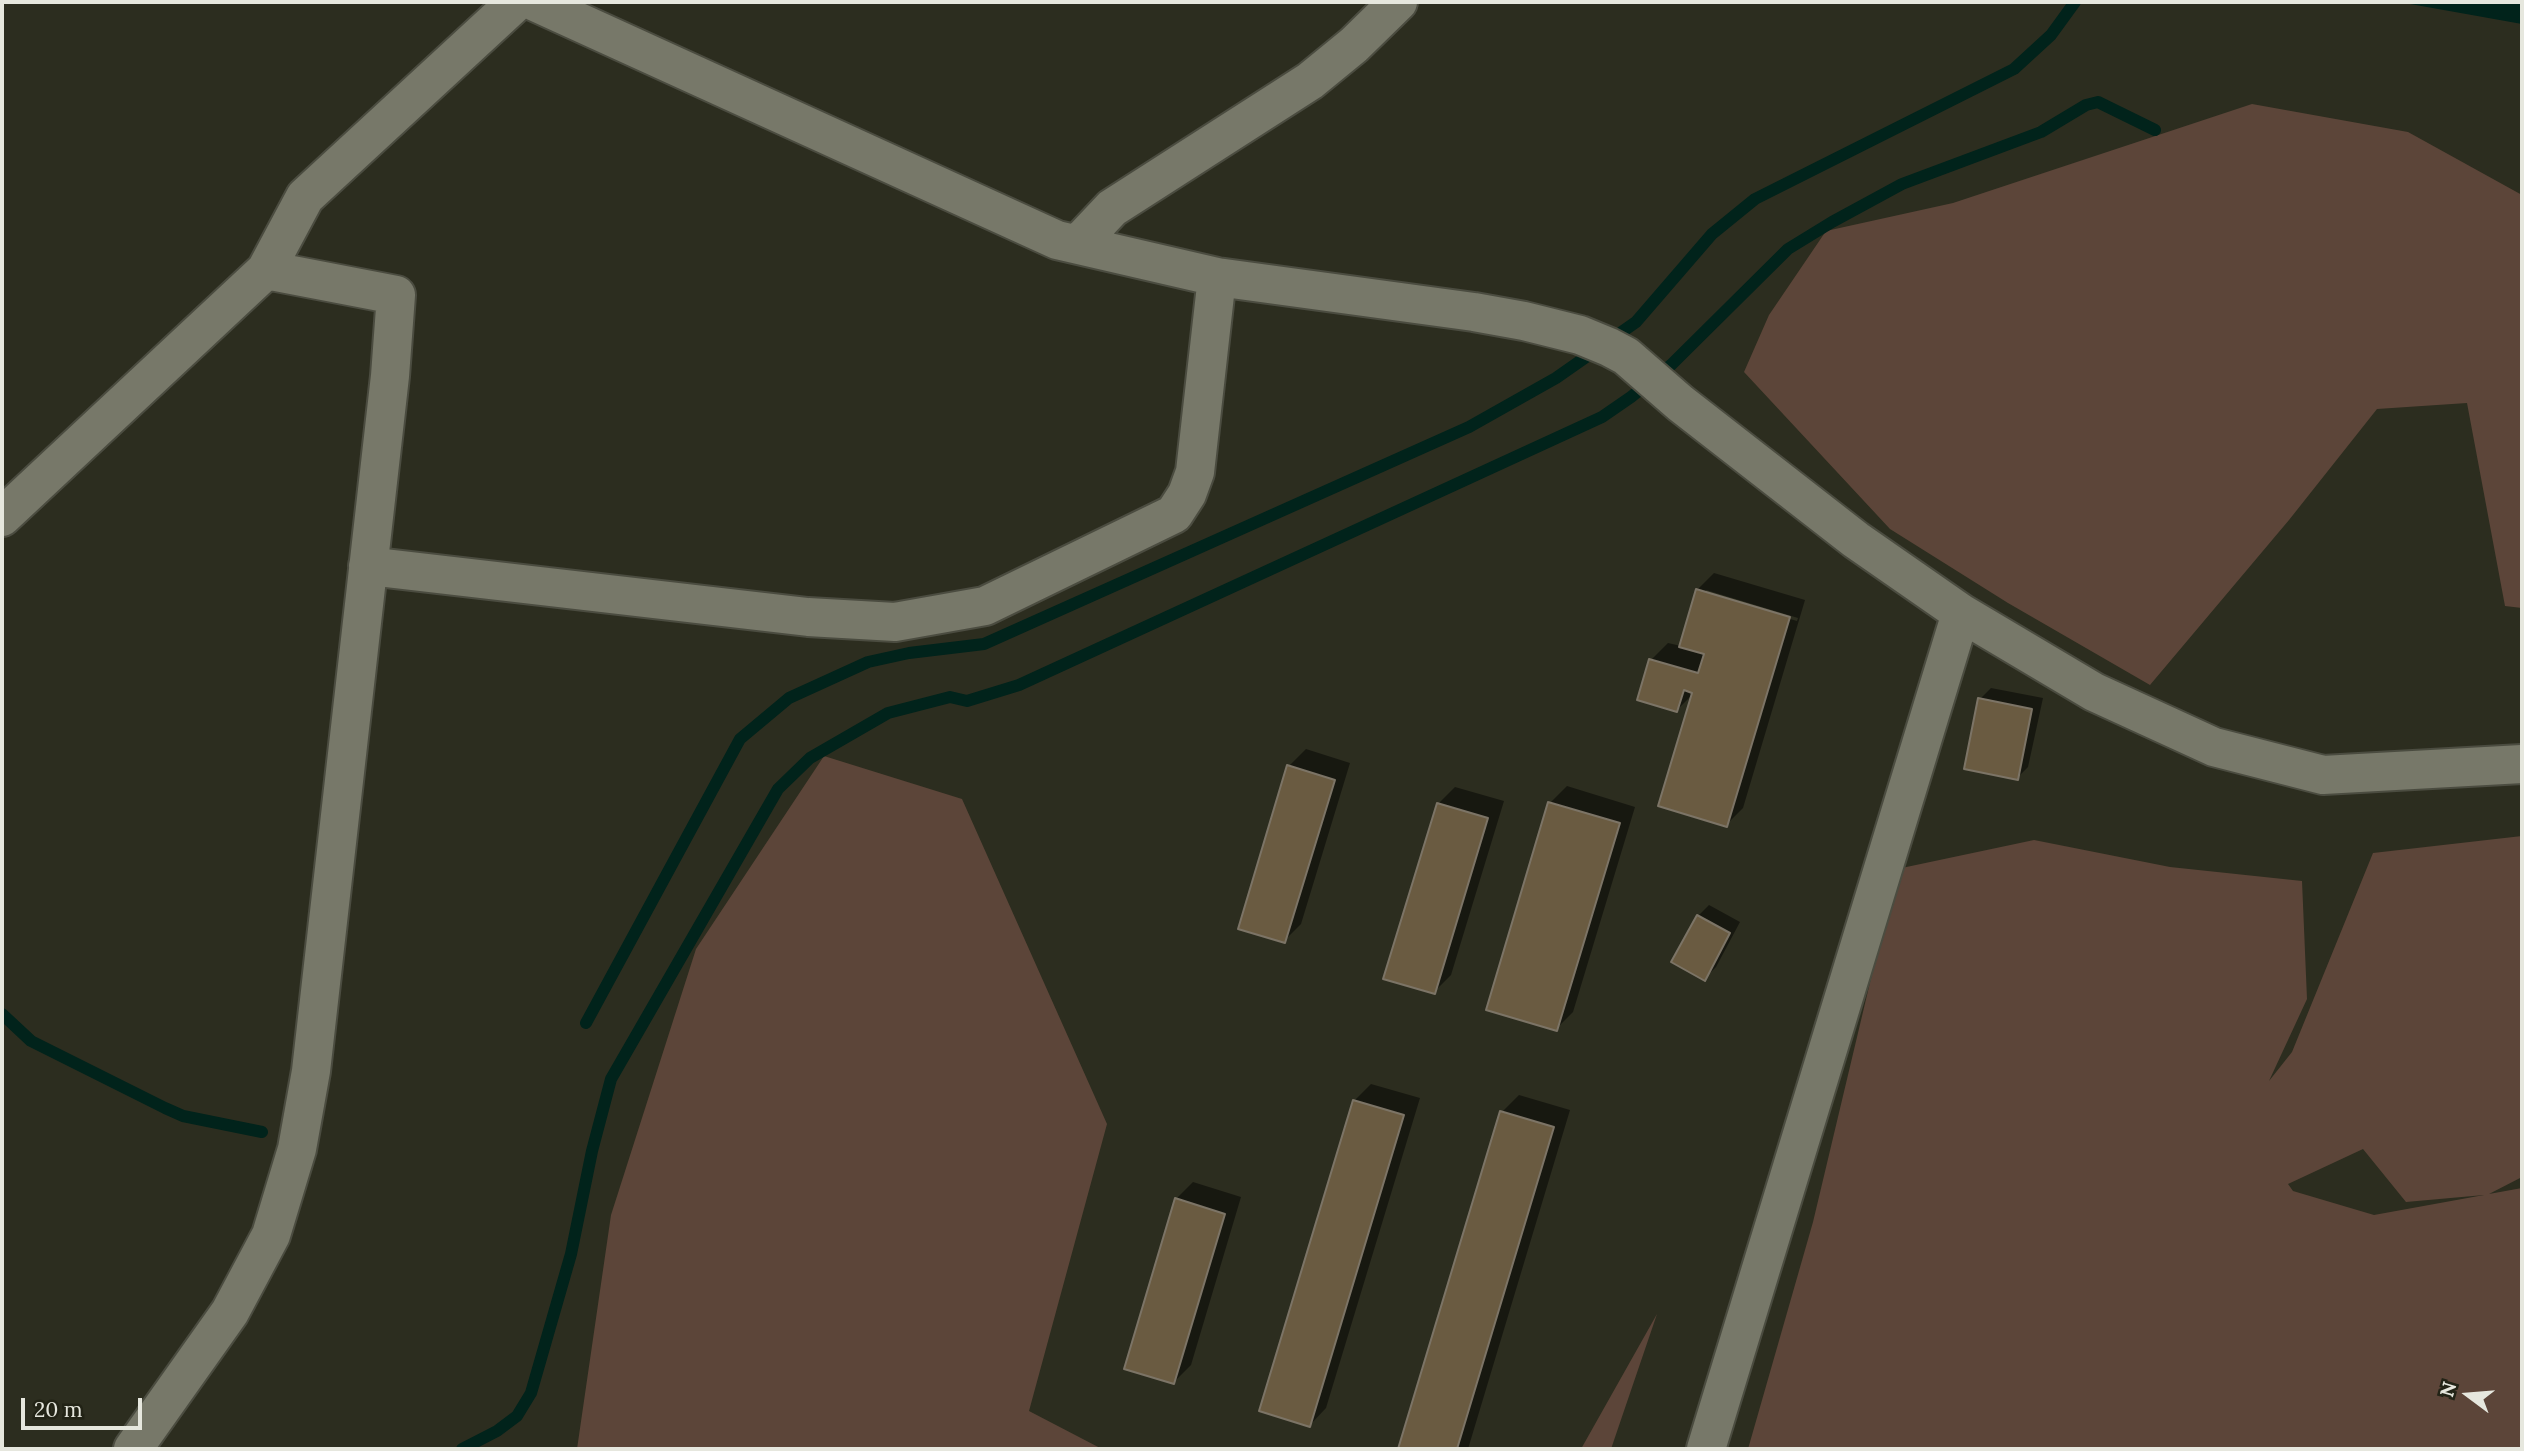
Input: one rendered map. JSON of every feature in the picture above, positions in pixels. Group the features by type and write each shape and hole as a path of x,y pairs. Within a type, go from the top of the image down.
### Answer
{"street":[{"path":"2,517 266,270 305,197 516,2"},
{"path":"535,2 1057,240 1217,277 1474,312 1580,335 1640,369 1856,540 1961,613 2094,692 2214,747 2323,775 2522,764"},
{"path":"1078,244 1112,208 1310,81 1398,2"},
{"path":"133,1449 230,1312 271,1235 297,1149 311,1071 390,376 396,295 266,270"},
{"path":"368,565 808,617 895,622 985,607 1174,514 1187,494 1195,472 1217,277"},
{"path":"1706,1449 1961,613"}],"shaded area":[{"path":"2252,104 2408,132 2522,195 2522,608 2505,606 2467,403 2377,409 2289,520 2150,685 2008,603 1890,529 1744,372 1769,315 1826,231 1953,203"},
{"path":"824,756 962,799 1107,1124 1029,1411 1102,1449 577,1449 611,1215 696,949"},
{"path":"2522,836 2522,1177 2489,1194 2522,1188 2522,1449 1748,1449 1813,1222 1897,869 2034,840 2170,867 2302,881 2307,999 2269,1081 2292,1052 2373,853","holes":["2363,1149 2406,1202 2484,1195 2374,1215 2293,1191 2288,1184"]},
{"path":"1657,1314 1611,1449 1581,1449"}],"water":[{"path":"2399,2 2522,2 2522,24"}],"building":[{"path":"1696,589 1790,617 1727,827 1658,806 1692,693 1684,690 1677,712 1637,700 1649,659 1698,673 1704,654 1679,647"},
{"path":"1978,698 2032,709 2018,780 1964,769"},
{"path":"1287,765 1335,780 1285,943 1238,929"},
{"path":"1548,802 1620,823 1557,1031 1486,1010"},
{"path":"1437,803 1488,818 1435,994 1383,979"},
{"path":"1697,915 1730,933 1705,981 1671,962"},
{"path":"1353,1100 1404,1115 1310,1427 1259,1411"},
{"path":"1500,1111 1554,1127 1457,1449 1398,1449"},
{"path":"1175,1198 1225,1214 1174,1384 1124,1369"}],"waterway":[{"path":"586,1023 740,739 789,698 868,662 909,653 984,644 1469,427 1556,378 1636,322 1712,234 1755,199 2014,69 2051,35 2075,2"},
{"path":"462,1449 497,1431 517,1416 531,1393 571,1254 592,1151 611,1079 778,789 810,758 888,713 950,697 967,701 1019,685 1602,417 1671,365 1788,249 1902,184 2041,132 2086,105 2098,102 2155,130"},
{"path":"2,1014 31,1041 165,1108 183,1116 262,1132"}]}
